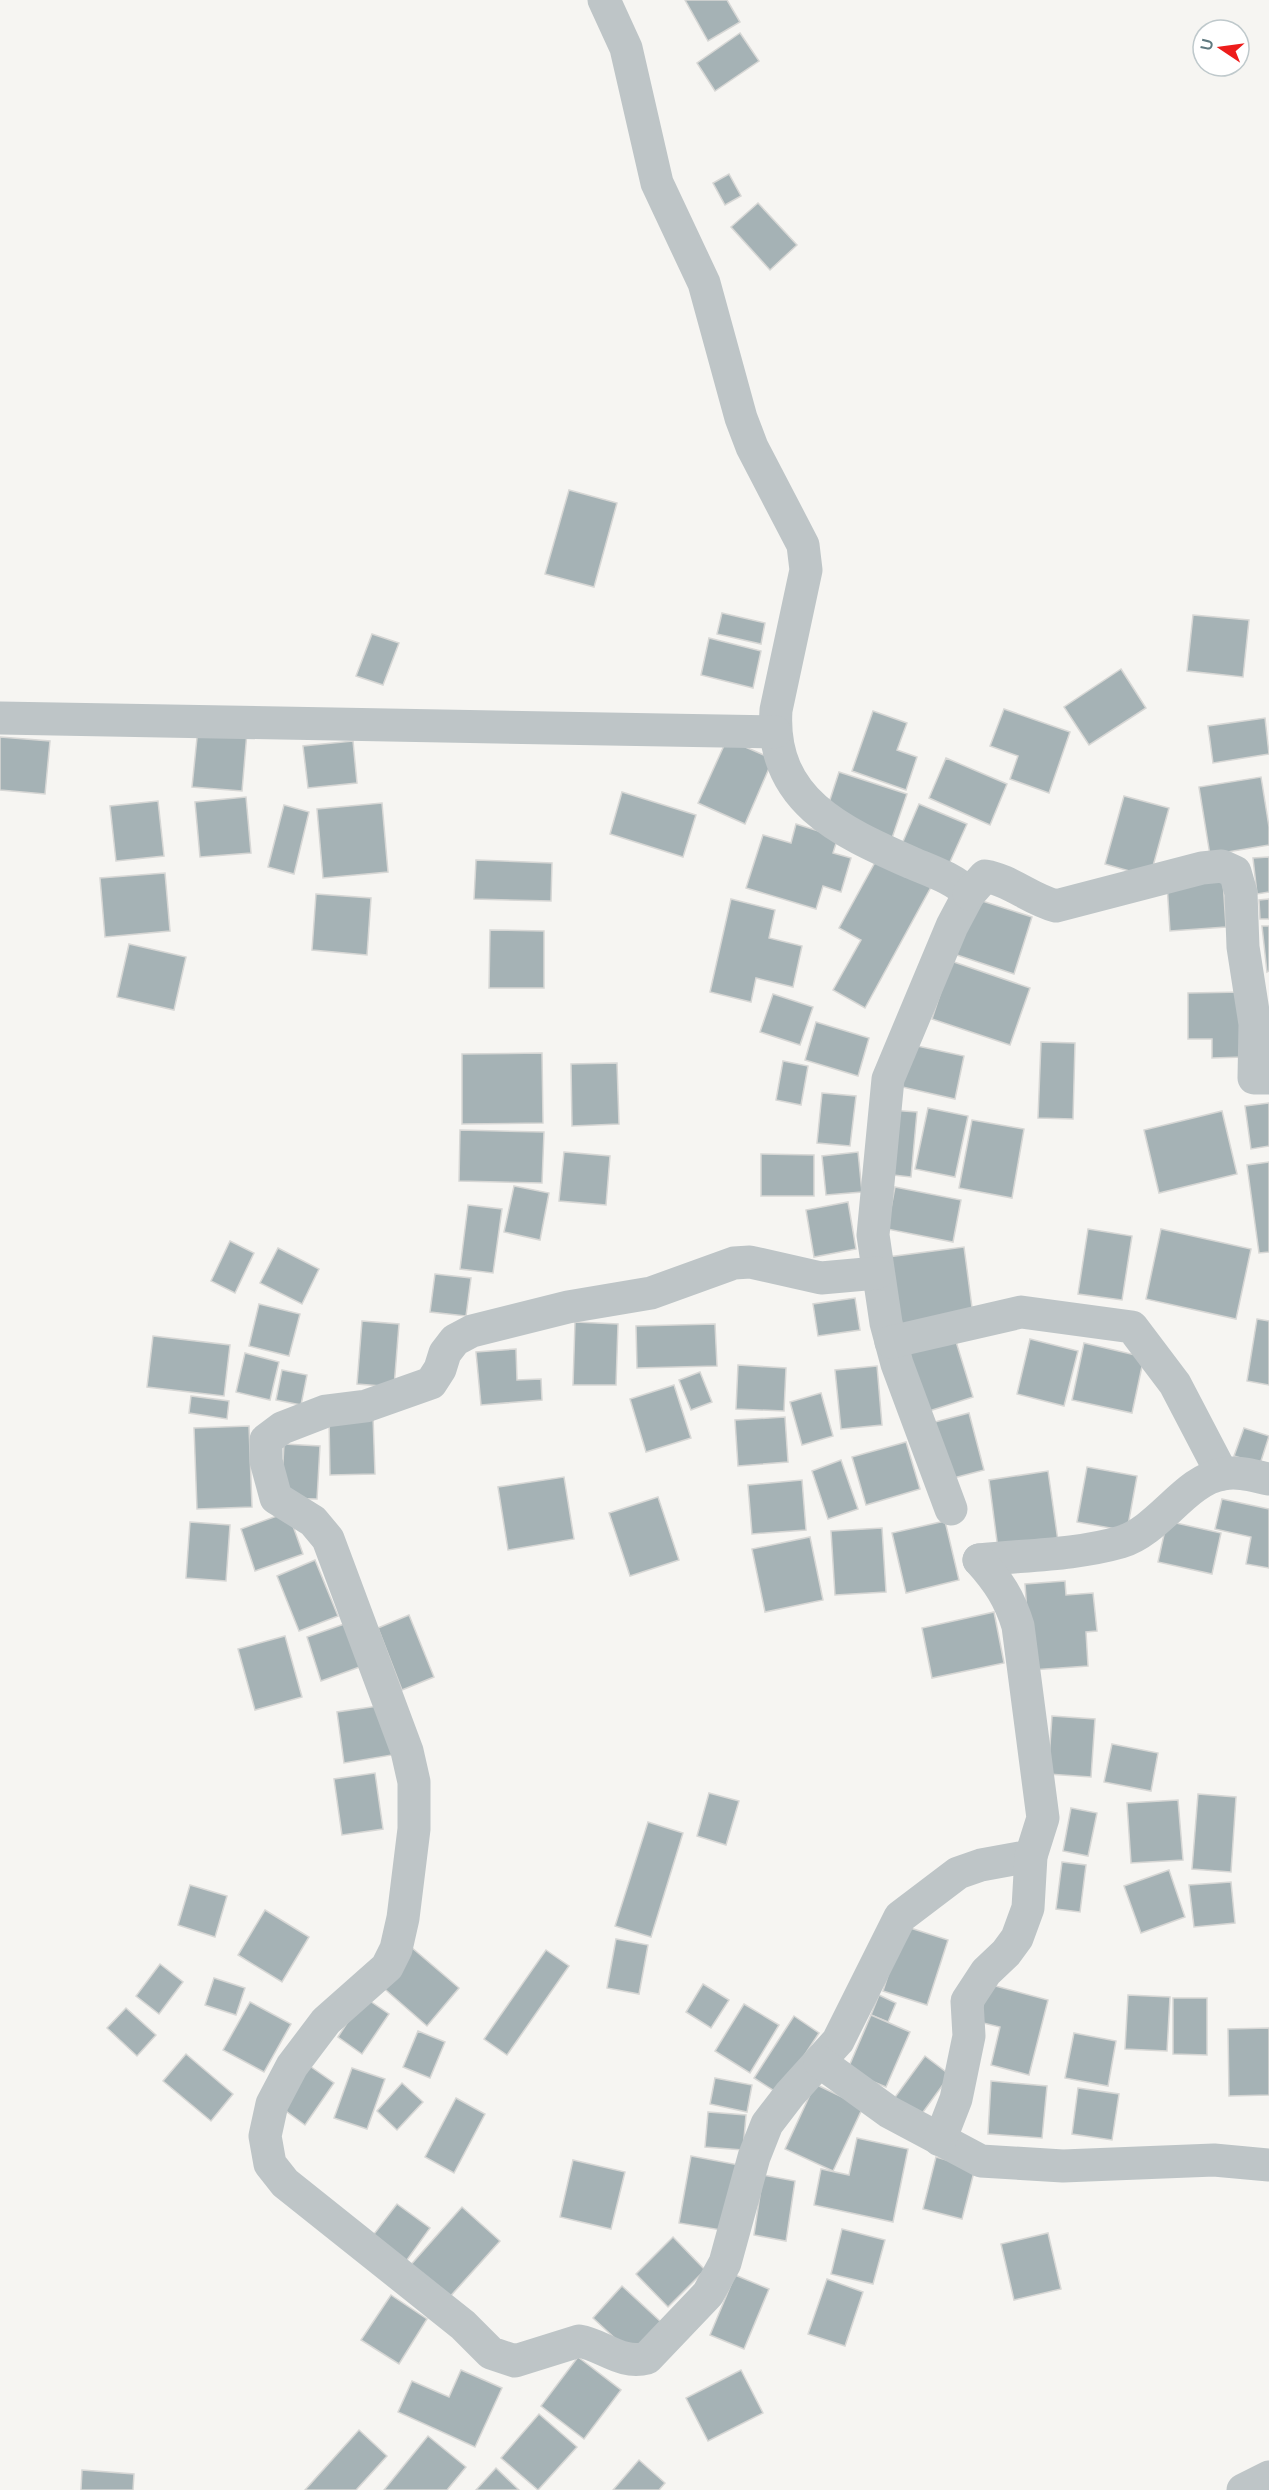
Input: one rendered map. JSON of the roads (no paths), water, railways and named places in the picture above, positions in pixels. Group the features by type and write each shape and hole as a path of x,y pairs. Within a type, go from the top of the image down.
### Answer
{"street":[{"path":"604,0 626,48 657,183 704,283 741,418 752,447 803,545 807,570 776,710 775,732 780,758 795,785 815,809 838,828 942,876 969,894"},
{"path":"0,718 775,732"},
{"path":"951,1509 891,1342 877,1273 873,1235 888,1079 952,926 969,894 985,876 1000,879 1035,900 1056,906 1202,868 1222,866 1235,872 1241,893 1244,947 1254,1024 1254,1078 1269,1078"},
{"path":"877,1273 820,1278 762,1264 734,1263 651,1293 568,1307 472,1331 455,1340 431,1383 366,1406 326,1411 282,1428 266,1440 264,1454 271,1488 276,1498 313,1521 328,1539 388,1694 407,1751 414,1782 414,1829 403,1918 396,1949 387,1967 326,2021 292,2066 272,2104 265,2136 270,2164 285,2183 463,2325 491,2353 515,2361 534,2353 579,2341 634,2361 647,2358 708,2294 725,2263 754,2157 767,2124 790,2094 838,2041 900,1917 958,1873 981,1865 1031,1856"},
{"path":"891,1342 1021,1312 1132,1327 1175,1384 1222,1474"},
{"path":"940,2140 956,2099 969,2036 967,2001 986,1972 1006,1953 1017,1938 1028,1908 1031,1856 1043,1818 1018,1626 1011,1604 999,1583 979,1560 1091,1548 1122,1542 1146,1530 1199,1485 1222,1474 1242,1473 1269,1479"},
{"path":"820,2062 889,2112 981,2161 1023,2165 1214,2160 1269,2165"},
{"path":"1243,2490 1269,2477"}]}
